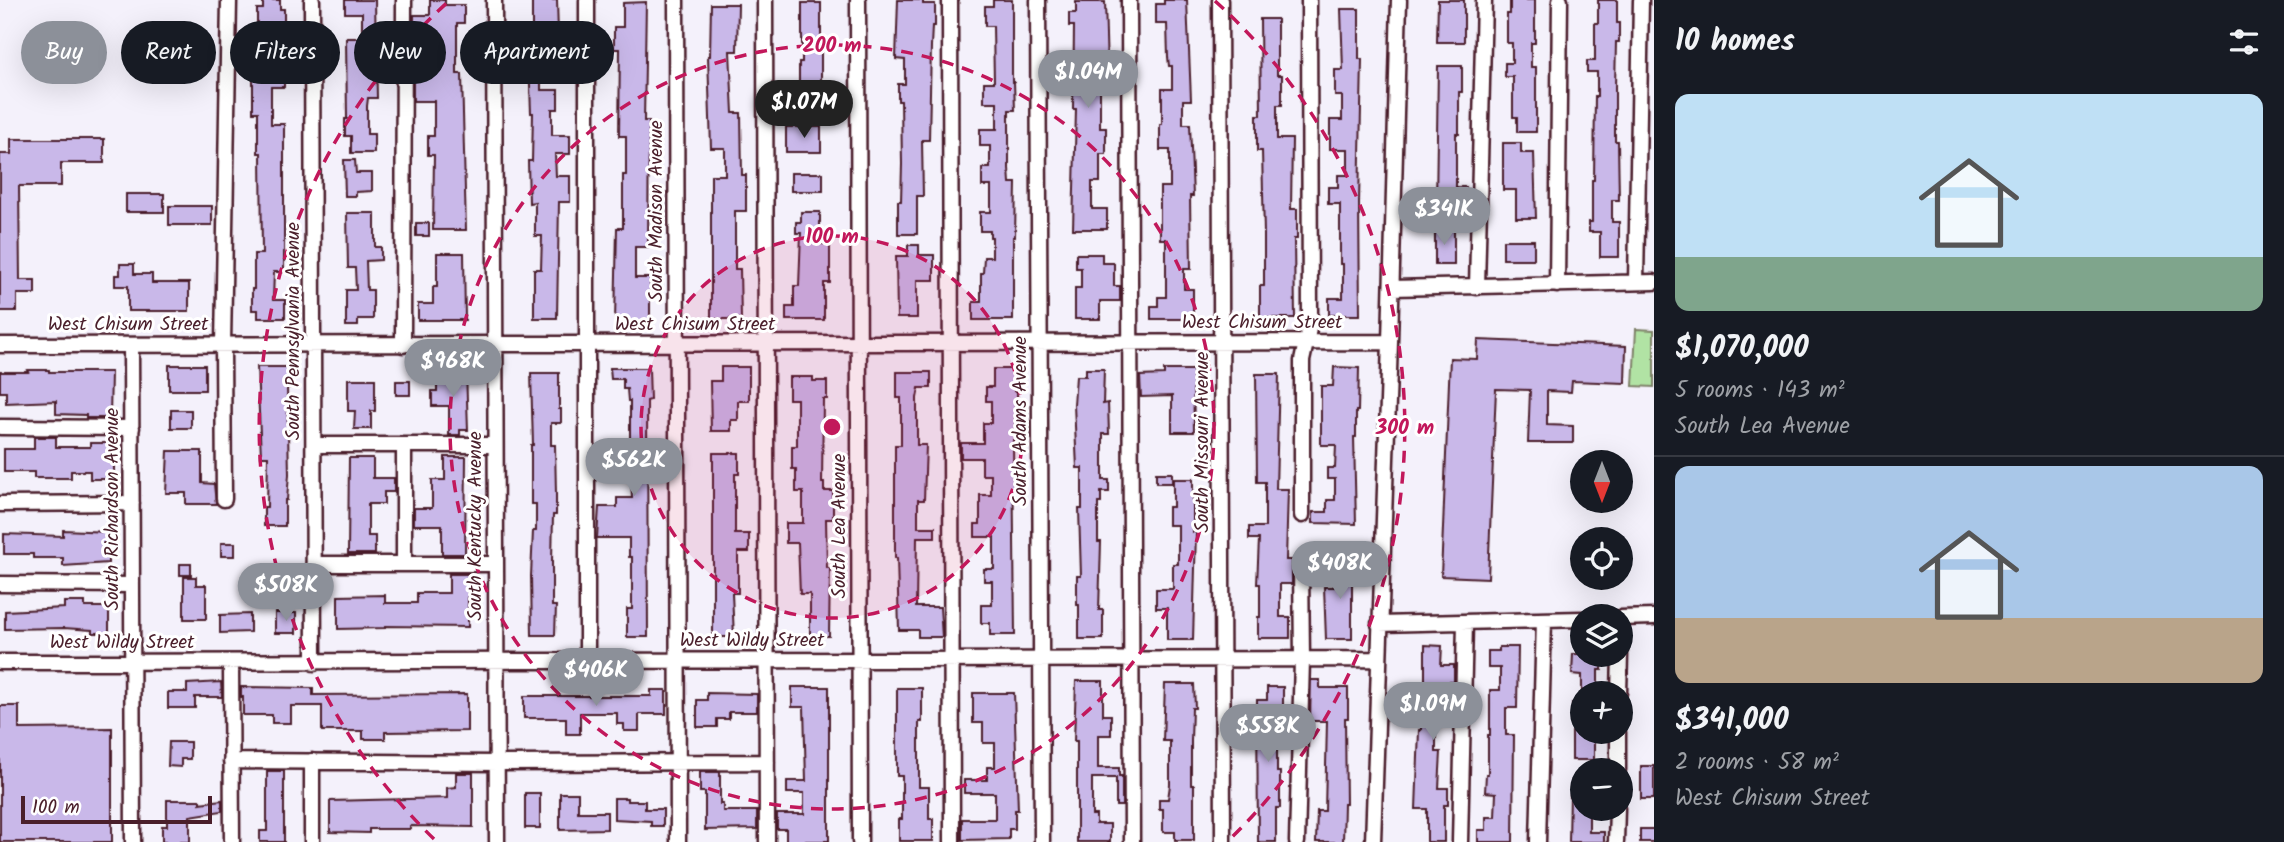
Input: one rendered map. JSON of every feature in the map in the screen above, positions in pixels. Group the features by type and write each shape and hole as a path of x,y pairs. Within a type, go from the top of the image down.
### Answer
{"street":[{"path":"224,499 223,345 229,0"},
{"name":"South Pennsylvania Avenue","path":"312,0 314,663"},
{"path":"403,345 404,0"},
{"name":"South Kentucky Avenue","path":"494,0 497,842"},
{"path":"587,0 587,662"},
{"name":"South Madison Avenue","path":"676,0 678,842"},
{"path":"765,0 767,842"},
{"name":"South Lea Avenue","path":"858,0 860,842"},
{"path":"950,0 952,842"},
{"name":"South Adams Avenue","path":"1038,0 1042,842"},
{"path":"1129,0 1132,842"},
{"name":"South Missouri Avenue","path":"1220,0 1223,842"},
{"path":"1302,515 1302,361 1310,324 1309,0"},
{"path":"1373,842 1399,0"},
{"path":"1477,287 1484,0"},
{"path":"1557,285 1560,0"},
{"path":"1636,282 1640,0"},
{"path":"1392,288 1654,282"},
{"name":"West Chisum Street","path":"0,345 1390,342"},
{"name":"South Richardson Avenue","path":"131,345 132,842"},
{"path":"0,427 132,428"},
{"path":"314,445 495,444"},
{"path":"404,445 404,564"},
{"path":"0,504 132,503"},
{"path":"1297,842 1302,660 1301,563"},
{"path":"314,564 495,564"},
{"path":"0,584 132,585"},
{"path":"1633,618 1654,617"},
{"path":"1379,624 1570,619"},
{"path":"1538,842 1544,620"},
{"path":"1460,842 1465,622"},
{"name":"West Wildy Street","path":"0,663 1378,659"},
{"path":"232,663 232,842"},
{"path":"231,761 767,762"},
{"path":"312,761 312,842"},
{"path":"1616,842 1617,821"}],"green space":[{"path":"1636,329 1654,330 1654,387 1633,386"}],"building":[{"path":"263,0 280,0 280,9 284,9 284,21 257,21 257,9 263,9"},
{"path":"345,0 375,0 375,21 362,21 362,13 345,13"},
{"path":"430,0 445,0 445,5 464,5 464,21 457,23 457,74 460,74 460,84 462,84 466,230 433,230 434,155 428,155 428,136 434,136 434,101 413,101 413,84 446,84 446,21 414,21 414,15 430,15"},
{"path":"532,0 557,0 558,21 532,21"},
{"path":"898,0 923,0 923,4 935,4 931,46 929,140 922,140 923,196 917,196 917,234 898,234 902,164 901,101 898,101 898,84 905,84 905,60 896,59"},
{"path":"993,0 1012,0 1012,82 1015,110 1009,110 1009,168 1010,183 1016,183 1013,320 973,320 973,302 981,302 984,257 992,257 990,231 980,231 980,212 991,212 991,186 982,186 982,168 990,168 990,146 980,146 980,129 997,129 997,102 984,102 984,82 994,82 993,26 985,26 985,6 993,6"},
{"path":"1164,0 1187,0 1191,100 1183,100 1183,124 1190,124 1193,196 1190,196 1191,269 1184,269 1184,289 1193,289 1193,319 1151,319 1151,306 1158,306 1158,297 1166,297 1166,239 1160,239 1160,187 1170,187 1170,150 1160,150 1160,124 1162,89 1172,89 1172,66 1169,66 1167,24 1156,24 1156,4 1164,4"},
{"path":"1438,0 1464,0 1464,42 1437,42"},
{"path":"1510,0 1535,0 1535,43 1531,43 1531,67 1536,67 1536,132 1517,132 1517,117 1513,117 1513,77 1505,77 1505,63 1512,63 1512,43 1507,43"},
{"path":"1598,0 1617,0 1619,23 1619,42 1616,42 1615,141 1618,141 1619,200 1612,200 1612,222 1619,222 1619,257 1600,257 1600,232 1589,232 1589,222 1592,222 1597,72 1587,72 1587,61 1595,61"},
{"path":"646,2 644,121 649,121 648,247 635,247 635,278 650,278 650,322 615,322 617,228 623,228 626,136 619,136 620,49 614,49 614,27 623,27 623,3"},
{"path":"1076,2 1105,2 1107,69 1100,69 1100,128 1106,128 1106,154 1100,154 1100,182 1092,182 1092,209 1107,209 1107,229 1073,229 1076,109 1073,109 1074,26 1069,26 1069,13 1076,13"},
{"path":"802,3 821,3 821,99 808,99 808,90 799,90"},
{"path":"711,4 738,4 737,51 730,51 733,113 741,113 742,175 746,175 746,211 735,211 735,269 740,269 741,319 711,319 711,175 725,175 725,148 711,148 708,56"},
{"path":"1341,9 1359,9 1359,59 1362,59 1360,315 1329,315 1329,298 1343,298 1343,264 1340,264 1340,204 1328,204 1328,187 1338,187 1338,175 1348,175 1348,149 1330,149 1330,120 1342,120 1342,96 1335,96 1335,70 1343,70"},
{"path":"1260,19 1277,19 1277,75 1282,75 1282,105 1277,105 1277,139 1292,139 1291,209 1297,209 1297,239 1294,239 1295,318 1260,318 1260,286 1264,286 1264,234 1262,151 1257,151 1257,115 1261,115"},
{"path":"346,38 354,38 354,84 377,84 377,98 368,98 367,106 367,134 374,134 374,153 351,153 351,136 345,136"},
{"path":"1438,66 1462,66 1459,134 1456,134 1456,187 1466,187 1466,217 1450,217 1450,205 1436,205"},
{"path":"253,84 284,84 284,87 271,87 271,124 284,124 284,272 274,272 273,300 285,300 285,318 258,318 258,310 252,310 254,254 262,254 261,153 258,153 258,112 253,112"},
{"path":"530,84 541,84 541,90 558,90 558,109 552,109 552,135 570,135 570,154 555,154 556,176 570,176 570,202 559,202 557,318 534,318 534,269 541,269 542,236 535,236 535,202 529,203"},
{"path":"786,127 821,127 821,152 786,152"},
{"path":"11,139 104,139 104,163 61,163 61,186 19,186 20,280 35,280 35,294 17,294 17,311 0,311 0,154 11,154"},
{"path":"1503,143 1521,143 1521,153 1534,153 1536,218 1516,218 1516,190 1503,190"},
{"path":"344,160 355,160 356,173 372,173 372,191 345,196"},
{"path":"791,173 823,173 823,191 791,191"},
{"path":"126,194 164,194 164,212 126,212"},
{"path":"169,206 212,206 212,225 169,225"},
{"path":"801,212 820,212 820,244 830,244 830,283 824,283 824,320 786,320 786,307 794,307 794,286 799,286 801,233 796,233 796,222 801,222"},
{"path":"347,213 375,213 375,247 381,247 381,260 366,261 367,290 373,290 373,319 358,319 358,326 346,326 346,290 356,290 355,268 348,268"},
{"path":"416,223 429,223 429,236 416,236"},
{"path":"1435,229 1454,229 1454,265 1435,265"},
{"path":"1503,240 1534,240 1534,259 1503,259"},
{"path":"908,245 919,245 919,255 934,255 934,280 917,280 917,318 897,318 896,256 908,256"},
{"path":"437,253 464,253 465,320 418,320 418,304 433,304 433,287 437,287"},
{"path":"1076,254 1102,254 1102,263 1114,263 1114,286 1120,286 1120,301 1100,301 1100,319 1075,319 1075,288 1081,288 1081,268 1076,268"},
{"path":"120,264 134,264 134,274 152,274 152,283 189,283 189,311 128,311 128,286 115,286 115,275 120,275"},
{"path":"1478,340 1626,346 1625,383 1572,381 1571,392 1547,391 1547,425 1573,426 1573,443 1528,443 1530,390 1496,389 1488,578 1441,576 1450,358 1477,359"},
{"path":"169,365 205,365 205,390 169,390"},
{"path":"257,367 290,367 290,388 287,388 289,474 285,526 264,526 268,456 261,456"},
{"path":"721,367 749,367 749,401 738,401 738,420 731,420 731,431 711,431 710,381 721,381"},
{"path":"1334,367 1359,368 1358,411 1354,437 1356,524 1313,523 1313,512 1327,512 1327,500 1335,500 1335,479 1327,479 1327,468 1335,468 1336,445 1321,445 1321,386 1333,386"},
{"path":"610,368 649,368 648,637 627,637 627,609 632,609 632,557 629,557 629,538 597,538 599,507 617,507 617,498 632,498 631,476 623,476 623,452 630,452 630,401 627,389 623,389 623,379 611,379"},
{"path":"993,369 1014,369 1014,391 1017,391 1013,440 1015,635 990,635 990,623 981,623 981,605 992,605 992,581 984,581 984,569 994,569 994,537 975,537 975,524 980,524 980,495 991,495 991,475 982,475 982,458 961,458 961,443 983,443 983,423 991,423 991,401 986,401 986,387 993,387"},
{"path":"1086,369 1104,369 1103,404 1108,403 1109,434 1103,434 1103,480 1109,480 1109,492 1101,492 1101,503 1098,503 1098,542 1101,542 1099,610 1103,610 1103,639 1079,639 1077,576 1081,576 1079,509 1082,509 1082,468 1077,468 1074,405 1076,376 1086,376"},
{"path":"27,370 111,372 110,418 56,414 56,401 6,403 6,392 0,392 0,372 28,372"},
{"path":"1164,370 1193,370 1194,432 1172,432 1172,396 1141,397 1140,376 1164,375"},
{"path":"437,371 466,371 468,430 460,430 460,435 449,435 449,406 432,406 432,391 437,391"},
{"path":"897,372 931,372 931,388 919,388 917,398 917,445 926,445 924,500 918,500 918,527 935,527 935,537 917,537 916,607 940,607 942,637 918,637 918,630 899,630 895,558 895,445 901,445 901,398 897,398"},
{"path":"531,373 559,373 561,423 551,423 551,445 555,445 556,494 552,561 552,606 556,606 555,635 532,635 531,576 536,504 531,504"},
{"path":"1256,374 1279,374 1276,489 1288,489 1286,560 1292,560 1292,584 1280,584 1280,617 1290,617 1290,638 1258,638 1259,539 1249,539 1249,527 1265,527 1265,482 1257,482"},
{"path":"789,377 813,377 813,381 827,381 827,399 823,399 822,483 824,491 833,491 833,519 826,519 827,568 830,568 829,636 810,636 810,594 800,594 798,543 786,543 786,523 803,523 803,492 796,492 796,469 792,469 792,446 797,446 797,399 789,399"},
{"path":"348,379 375,379 375,411 371,411 371,429 354,429 355,411 348,411"},
{"path":"396,381 410,381 410,395 396,395"},
{"path":"171,410 191,410 191,428 171,428"},
{"path":"34,437 56,437 56,447 90,447 90,443 114,443 114,479 90,479 90,471 71,471 71,478 34,478 34,472 4,472 4,449 34,449"},
{"path":"168,451 202,451 202,483 214,484 216,504 186,504 186,493 166,493"},
{"path":"713,453 739,453 739,474 735,474 735,534 749,534 749,552 738,552 738,593 732,593 734,637 713,637"},
{"path":"445,457 466,457 465,554 442,554 442,525 414,525 414,508 432,508 432,480 445,480"},
{"path":"349,458 373,458 373,478 394,478 394,492 384,492 384,504 368,504 368,536 375,536 375,554 348,554"},
{"path":"1156,473 1172,473 1172,483 1156,483"},
{"path":"1173,479 1193,479 1193,532 1196,532 1193,640 1167,640 1167,608 1156,608 1156,589 1173,589 1173,564 1178,564 1178,525 1168,525 1168,507 1173,507"},
{"path":"63,530 108,532 108,563 63,566 63,558 4,554 4,534 63,536"},
{"path":"221,543 235,543 235,556 221,556"},
{"path":"1334,557 1352,557 1352,639 1326,639 1324,587 1334,587"},
{"path":"180,564 191,564 191,575 180,575"},
{"path":"449,574 471,574 471,584 468,584 468,627 385,626 338,629 338,596 385,595 385,603 417,603 417,593 449,593"},
{"path":"184,577 196,577 196,585 206,585 206,619 184,619"},
{"path":"64,602 85,602 85,607 109,607 109,633 64,628 5,629 5,611 64,608"},
{"path":"275,613 296,613 296,633 275,633"},
{"path":"250,614 250,632 220,633 220,615"},
{"path":"1425,645 1442,646 1441,665 1454,665 1454,681 1450,681 1450,714 1439,714 1439,723 1436,723 1436,752 1441,752 1439,788 1448,788 1448,805 1444,805 1444,842 1427,842 1427,809 1416,809 1421,688 1425,688"},
{"path":"1499,647 1518,647 1517,708 1506,708 1506,735 1514,735 1513,842 1478,842 1478,830 1486,830 1486,817 1495,817 1496,793 1485,792 1490,735 1490,690 1500,690 1500,668 1488,668 1488,651 1499,651"},
{"path":"1572,667 1602,667 1602,670 1598,670 1598,681 1582,681 1582,675 1572,674"},
{"path":"1311,680 1320,680 1320,688 1348,688 1343,842 1316,842 1317,811 1325,811 1327,721 1310,721"},
{"path":"1076,681 1103,681 1103,715 1111,715 1111,735 1098,735 1098,768 1119,768 1119,776 1122,776 1122,806 1116,806 1116,778 1092,778 1092,815 1096,815 1096,824 1110,824 1110,842 1077,842 1077,741 1074,741"},
{"path":"221,682 222,697 195,697 195,708 168,708 168,692 187,692 187,684"},
{"path":"1165,684 1194,684 1191,785 1194,785 1194,840 1175,840 1175,832 1163,832 1163,809 1159,809 1159,799 1168,799 1170,785 1170,741 1163,741"},
{"path":"241,687 313,688 313,695 467,694 467,731 385,732 385,739 363,739 363,731 322,731 322,706 291,706 291,723 272,723 272,715 243,715"},
{"path":"792,687 829,687 829,841 786,841 786,829 777,829 777,814 804,814 804,793 787,793 787,781 806,781 804,707 792,707"},
{"path":"1267,687 1283,687 1283,715 1277,715 1280,808 1276,808 1276,842 1258,842 1257,700 1267,700"},
{"path":"897,688 922,688 919,787 929,787 929,819 933,819 933,841 899,841 902,776 897,776"},
{"path":"651,690 666,690 666,714 639,714 639,731 624,731 624,724 617,724 617,713 580,713 580,734 566,734 566,718 524,718 524,696 651,696"},
{"path":"707,693 757,694 757,712 729,712 729,719 717,719 717,727 697,727 697,700 707,700"},
{"path":"973,693 1014,693 1018,810 1015,810 1015,829 1009,829 1009,839 962,840 962,819 995,819 995,793 964,793 964,780 987,780 987,767 995,767 995,743 983,743 983,723 973,723"},
{"path":"0,706 19,706 19,729 112,728 112,842 0,842"},
{"path":"169,742 190,742 190,759 181,759 181,767 168,766"},
{"path":"1572,744 1594,744 1594,758 1572,758"},
{"path":"1641,766 1654,766 1654,799 1641,799"},
{"path":"267,771 284,771 284,842 260,842 260,831 267,831"},
{"path":"700,772 720,772 720,804 723,804 723,811 757,811 757,829 705,830 705,792 700,792"},
{"path":"456,773 473,773 473,827 410,826 410,829 369,829 369,833 330,832 330,801 447,798 447,788 456,787"},
{"path":"525,793 540,793 540,828 525,828"},
{"path":"560,793 578,793 578,812 607,812 607,829 560,830"},
{"path":"1570,794 1570,821 1589,821 1589,832 1604,832 1604,842 1569,842"},
{"path":"614,798 645,801 645,809 663,809 663,826 651,826 651,821 614,819"},
{"path":"167,800 200,800 200,803 222,800 222,811 190,816 190,842 162,842 162,826 167,826"},
{"path":"1640,829 1654,829 1654,842 1640,842"}]}
